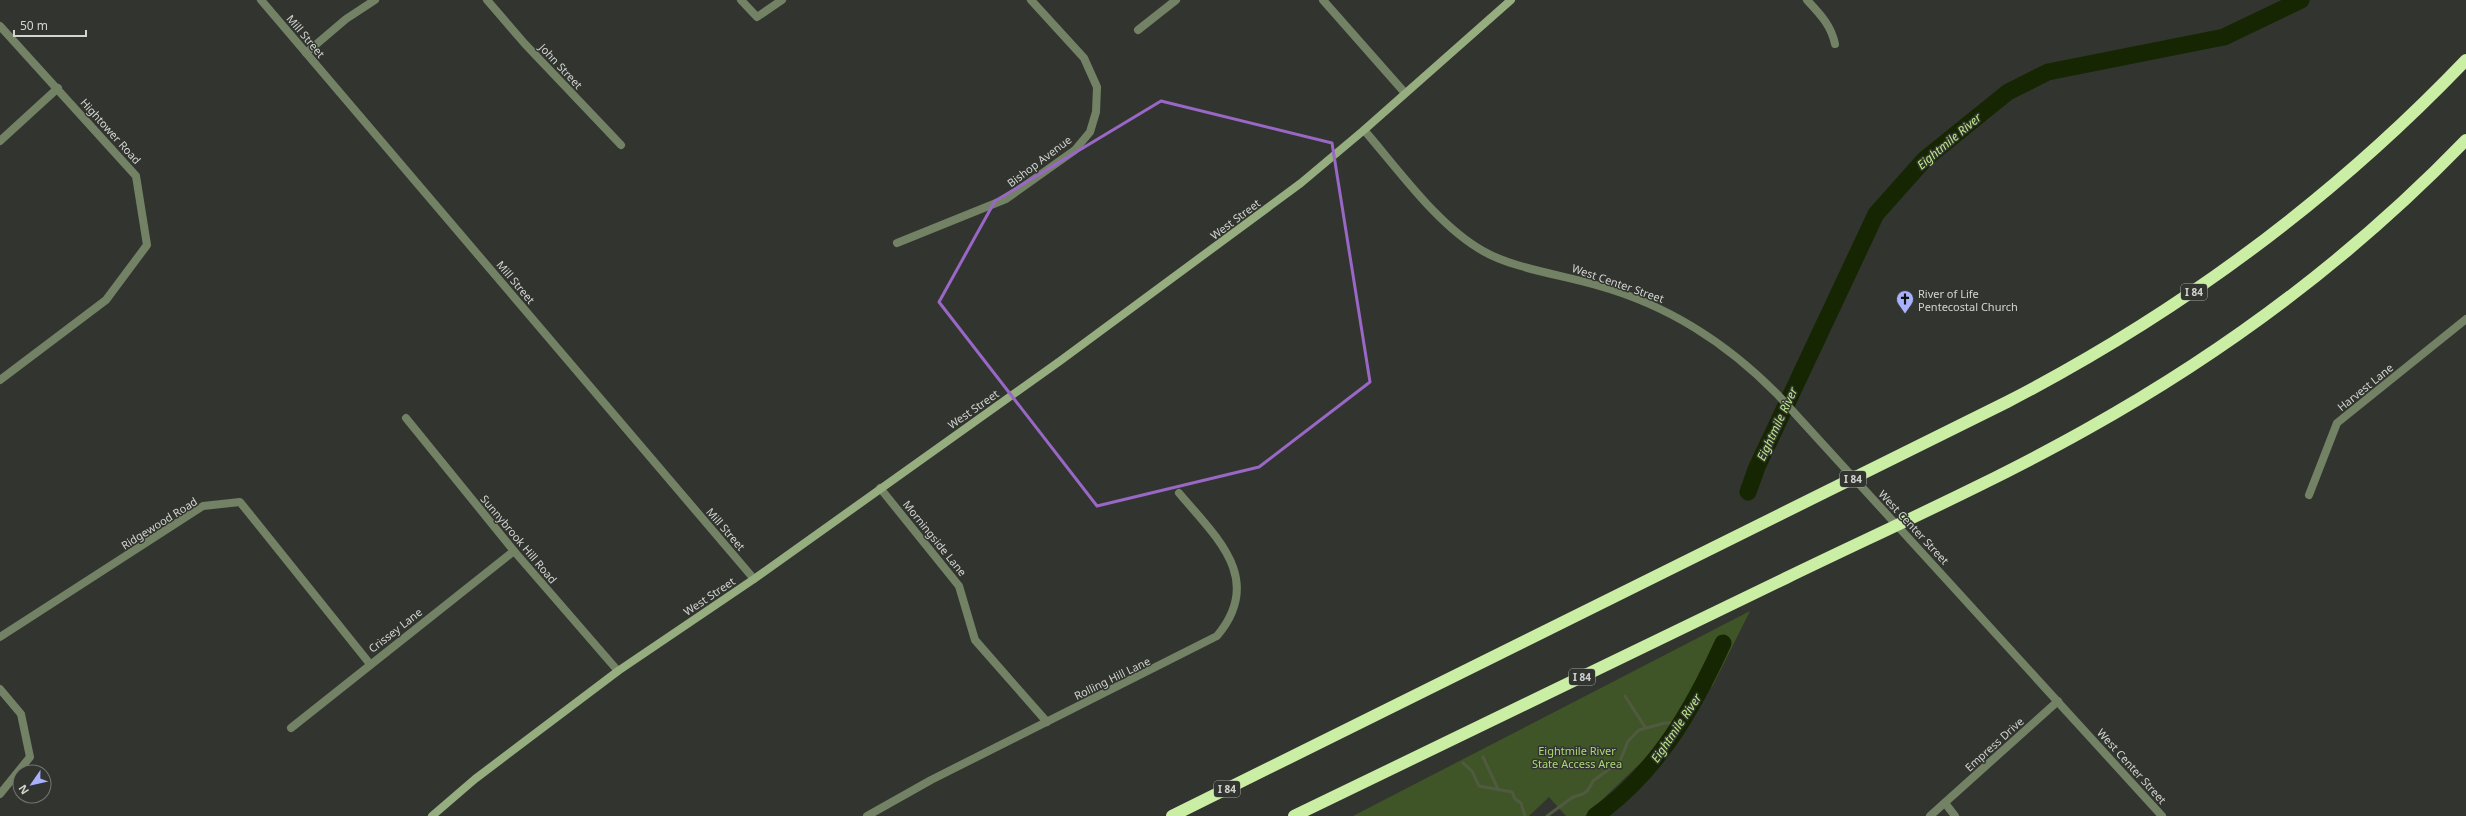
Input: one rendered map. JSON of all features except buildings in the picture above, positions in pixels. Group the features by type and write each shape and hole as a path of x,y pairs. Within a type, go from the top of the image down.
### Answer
{"highway":[{"name":"I 84","path":"1172,816 2054,378 2141,327 2265,241 2345,176 2418,109 2466,60"},
{"name":"I 84","path":"1294,816 1921,513 2085,430 2155,389 2218,348 2342,253 2421,184 2466,140"}],"main road":[{"name":"West Street","path":"432,816 475,779 618,671 754,579 1197,260 1301,183 1364,130 1511,0"}],"street":[{"name":"Mill Street","path":"261,0 754,579"},
{"path":"306,53 346,19 374,0"},
{"name":"John Street","path":"487,0 525,44 621,145"},
{"path":"741,0 757,17 782,0"},
{"name":"Bishop Avenue","path":"897,244 1006,199 1074,150 1090,132 1096,112 1097,88 1095,82 1084,58 1031,0"},
{"path":"1138,30 1176,0"},
{"path":"1323,0 1405,93"},
{"path":"1807,0 1822,16 1832,31 1835,44"},
{"name":"Hightower Road","path":"0,26 58,88 136,176 147,245 106,300 0,380"},
{"path":"0,141 58,88"},
{"name":"West Center Street","path":"1364,130 1443,220 1462,238 1483,252 1509,262 1598,285 1657,306 1684,320 1735,355 1778,395 2058,700 2162,816"},
{"name":"Harvest Lane","path":"2309,495 2337,423 2466,319"},
{"name":"Sunnybrook Hill Road","path":"406,418 514,551 618,671"},
{"name":"Morningside Lane","path":"880,488 959,586 975,640 1047,722"},
{"name":"Rolling Hill Lane","path":"867,816 931,780 1204,644 1217,636 1226,625 1237,597 1237,580 1233,564 1225,548 1179,493"},
{"name":"Ridgewood Road","path":"0,637 203,506 240,502 370,664"},
{"name":"Crissey Lane","path":"292,728 370,664 514,551"},
{"path":"0,688 22,714 30,757 0,794"},
{"name":"Empress Drive","path":"1930,816 2058,700"},
{"path":"1945,803 1955,816"}],"highlighted area":[{"path":"1161,101 1332,143 1370,382 1259,467 1097,506 939,302 995,201"}],"green space":[{"name":"Eightmile River State Access Area","path":"1750,611 1713,685 1678,727 1585,816 1566,816 1549,797 1529,816 1353,816"}],"waterway":[{"name":"Eightmile River","path":"1748,492 1757,467 1876,214 1925,159 2008,92 2048,72 2224,37 2301,0"},
{"name":"Eightmile River","path":"1595,816 1637,781 1671,738 1699,692 1723,643"},
{"path":"1625,696 1645,727"},
{"path":"1547,816 1573,797 1583,794 1588,790 1593,781 1620,761 1628,741 1639,730 1665,723 1680,723"},
{"path":"1483,757 1498,789"},
{"path":"1463,763 1472,771 1479,786 1512,792 1515,799 1521,803 1525,816"}],"place":[{"name":"River of Life Pentecostal Church","path":"1905,314"}]}
